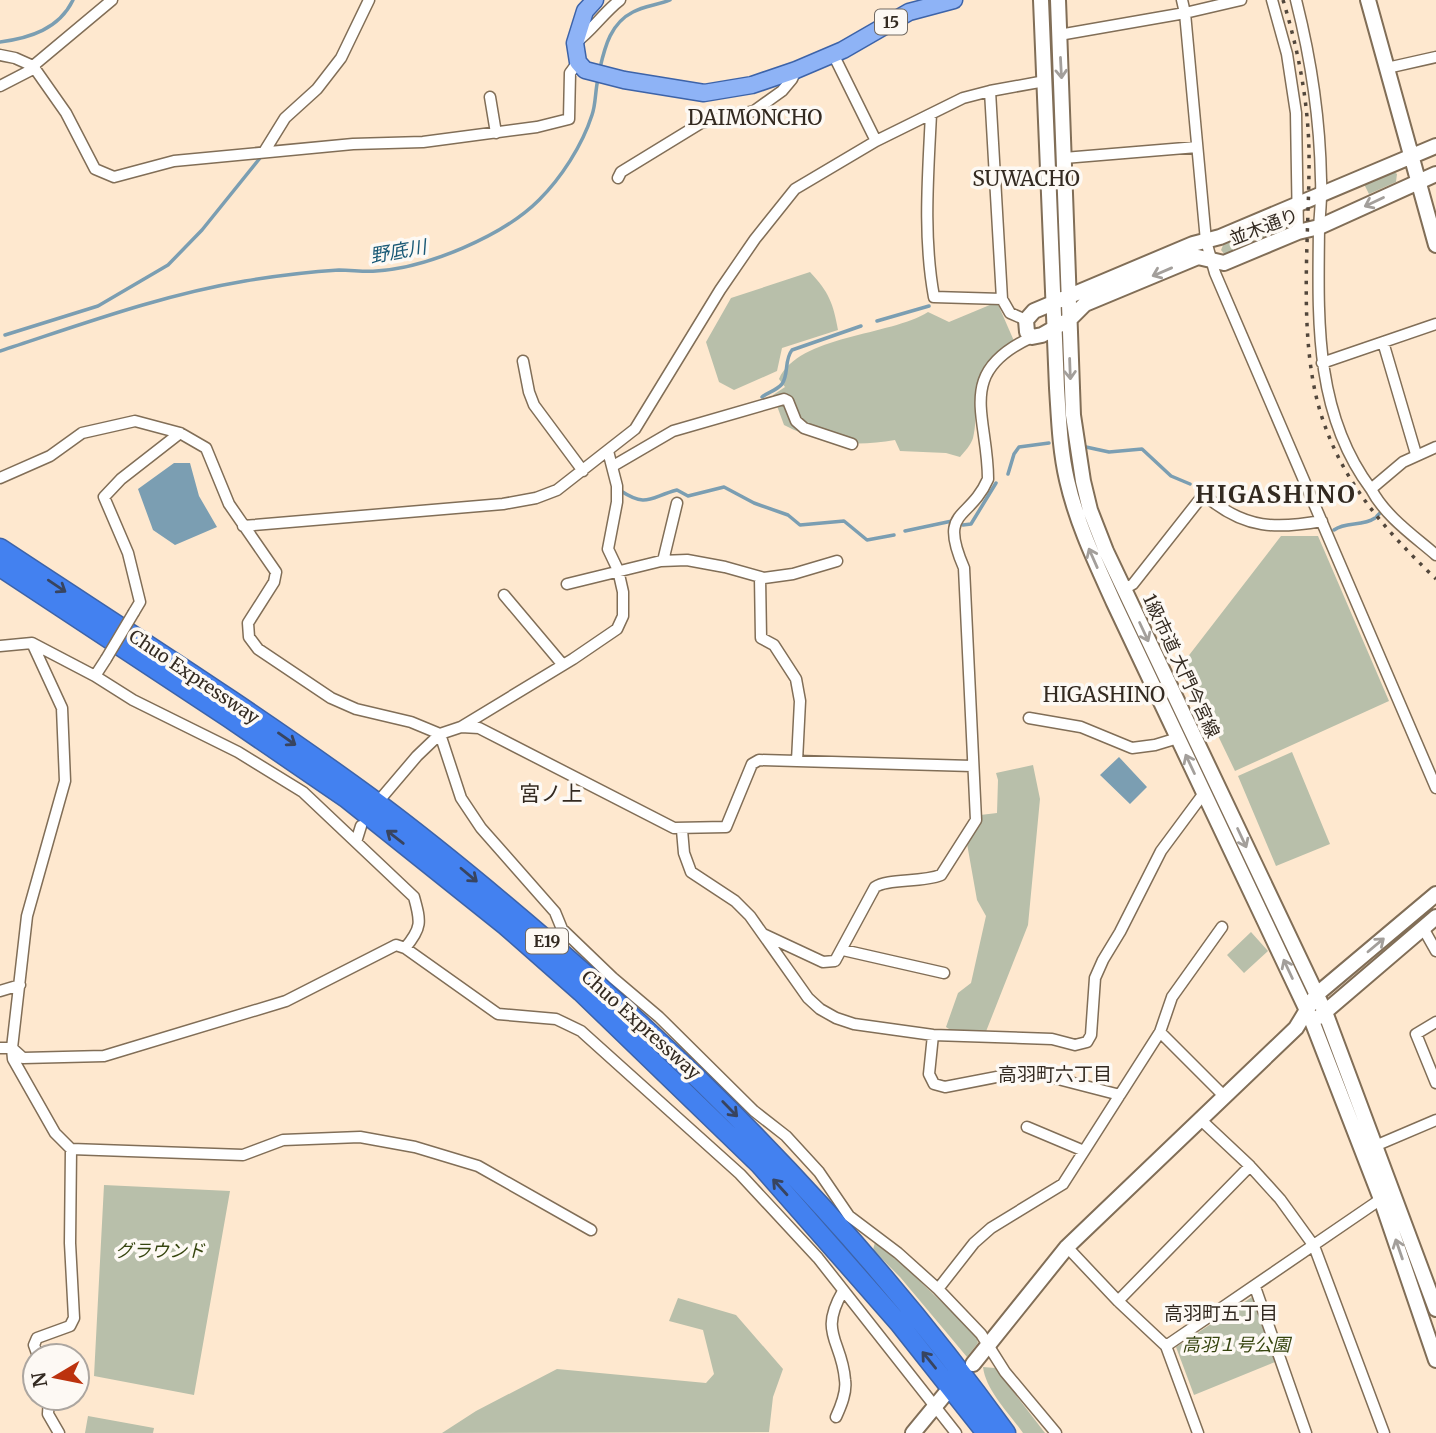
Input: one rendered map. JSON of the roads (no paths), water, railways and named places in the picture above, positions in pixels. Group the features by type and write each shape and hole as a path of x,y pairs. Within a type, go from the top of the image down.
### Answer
{"highway":[{"name":"Chuo Expressway","path":"0,548 235,704 370,798 445,855 572,962 707,1085 772,1153 912,1311 1006,1433"},
{"name":"Chuo Expressway","path":"0,567 229,718 346,799 475,900 581,992 760,1165 898,1322 986,1433"}],"main road":[{"path":"582,66 575,43 585,11 595,0"},
{"name":"15","path":"582,66 608,77 704,93 734,89 796,70 833,54 909,12 954,0"}],"street":[{"path":"0,86 34,67 112,0"},
{"path":"264,152 285,118 317,89 341,58 369,0"},
{"path":"575,43 620,0"},
{"path":"1041,0 1062,449 1074,507 1091,553 1309,1015 1381,1199 1436,1360"},
{"name":"1級市道 大門今宮線","path":"1058,0 1073,415 1078,462 1090,510 1124,589 1325,1012 1375,1146 1433,1287 1436,1309"},
{"path":"1182,0 1206,241 1215,273 1436,788"},
{"path":"1059,35 1185,13 1241,0"},
{"path":"1272,0 1287,54 1296,113 1298,232"},
{"path":"1296,0 1313,78 1319,135 1321,195 1318,315 1322,363 1338,430 1350,458 1376,498 1436,555"},
{"path":"1368,0 1436,245"},
{"path":"833,54 876,141"},
{"path":"0,55 15,58 34,67 66,113 95,169 114,177 174,161 353,144 423,142 569,120 570,73 582,66"},
{"path":"1387,68 1436,57"},
{"path":"618,178 621,172 701,122 754,111 782,91 796,70"},
{"path":"243,526 522,502 557,490 635,429 720,290 755,239 795,189 876,141 963,98 1045,81"},
{"path":"763,934 823,962 835,961 874,887 887,882 922,880 941,875 976,820 964,568 956,550 954,532 956,519 983,489 988,479 980,391 995,362 1013,346 1032,337 1027,332 1026,320 1010,313 1002,299 990,91"},
{"path":"490,97 496,133"},
{"path":"931,114 926,209 928,264 934,298 1002,299"},
{"name":"並木通り","path":"1026,320 1034,312 1084,289 1321,195 1436,146"},
{"path":"1065,158 1197,147"},
{"name":"並木通り","path":"1032,337 1042,335 1070,319 1085,304 1198,257 1224,263 1298,232 1320,227 1436,174"},
{"path":"1322,363 1436,324"},
{"path":"1383,342 1416,454"},
{"path":"523,361 534,405 583,471"},
{"path":"612,466 673,431 783,399 788,401 796,421 804,429 852,444"},
{"path":"0,478 50,456 82,433 135,421 180,433 206,448 229,504 276,572 274,582 248,623 249,637 258,649 331,698 356,709 411,722 440,734 461,798 481,828 555,912 562,929 659,1017 754,1111 786,1136 819,1172 849,1216 898,1253 937,1289 990,1345 1005,1372 1056,1433"},
{"path":"95,676 141,602 128,554 104,497 121,479 180,433"},
{"path":"1371,489 1416,454 1436,447"},
{"path":"383,796 417,755 440,734 461,727 617,629 623,616 623,592 618,570 608,549 617,502 608,451"},
{"path":"1124,589 1133,584 1200,499 1209,498 1227,514 1270,526 1286,527 1322,521"},
{"path":"663,561 677,503"},
{"path":"567,584 663,561 687,561 725,567 760,578 793,575 838,561"},
{"path":"760,578 761,638 774,645 796,679 800,701 797,761"},
{"path":"504,595 563,664"},
{"path":"33,643 62,708 65,781 27,916 12,1048 13,1059 55,1133 71,1149 243,1155 283,1140 360,1137 415,1147 478,1166 590,1230"},
{"path":"0,646 33,643 133,700 238,752 303,792 414,897 419,916 418,932 405,948"},
{"path":"1029,718 1080,727 1132,748 1178,738"},
{"path":"461,727 479,728 598,791 682,830 726,827 752,764 758,760 972,766"},
{"path":"682,830 684,853 691,872 735,901 751,916 808,998 836,1018 854,1024 933,1035 1052,1038 1076,1045 1087,1042 1093,1027 1095,978 1103,960 1161,851 1204,793"},
{"path":"356,842 361,826"},
{"path":"974,1364 1067,1247 1309,1015 1316,995 1436,894"},
{"path":"1309,1015 1325,1012 1436,916"},
{"path":"937,1289 974,1243 991,1228 1063,1184 1160,1032 1172,996 1222,927"},
{"path":"1423,928 1436,951"},
{"path":"0,1048 12,1048 23,1058 104,1056 286,1001 396,945 405,948 498,1014 556,1019 581,1031 740,1174 818,1258 956,1433"},
{"path":"843,950 944,973"},
{"path":"0,991 20,985"},
{"path":"1436,1022 1416,1034 1436,1083"},
{"path":"1160,1032 1225,1097"},
{"path":"933,1035 929,1074 934,1084 946,1087 1027,1071 1120,1095"},
{"path":"1201,1120 1250,1166 1280,1199 1314,1246 1384,1433"},
{"path":"1375,1146 1436,1120"},
{"path":"1027,1127 1084,1151"},
{"path":"35,1342 37,1338 70,1326 74,1318 70,1254 71,1149"},
{"path":"1118,1300 1250,1166"},
{"path":"1166,1346 1381,1199"},
{"path":"1067,1247 1166,1346 1198,1433"},
{"path":"1255,1287 1306,1433"},
{"path":"1415,1295 1433,1287"},
{"path":"836,1417 846,1382 830,1329 834,1307 843,1291"},
{"path":"913,1433 946,1394"},
{"path":"48,1412 58,1433"}],"water":[{"path":"174,463 190,463 199,496 217,527 175,545 153,530 138,489"},
{"path":"1119,757 1147,787 1130,804 1100,775"}],"waterway":[{"path":"0,42 33,35 52,25 73,0"},
{"name":"野底川","path":"600,68 607,44 619,22 637,10 670,0"},
{"name":"野底川","path":"0,351 121,312 214,287 304,273 396,269 463,248 506,226 539,200 555,182 577,150 588,127 598,79"},
{"path":"5,335 98,306 168,265 202,230 260,158"},
{"path":"877,321 929,306"},
{"path":"762,397 782,384 792,350 861,326"},
{"path":"1008,474 1019,447 1049,443"},
{"path":"1086,447 1109,452 1142,449 1171,476 1190,484"},
{"path":"963,525 971,524 996,483"},
{"path":"621,491 637,499 649,500 677,490 688,496 724,487 754,503 788,515 800,525 844,521 867,540 894,535"},
{"path":"1377,516 1380,513"},
{"path":"1334,530 1375,518"},
{"path":"905,531 952,521"}],"railway":[{"path":"1283,0 1298,56 1307,113 1307,316 1313,381 1320,411 1352,482 1399,542 1436,579"}],"district":[{"name":"DAIMONCHO","path":"755,118"},
{"name":"SUWACHO","path":"1026,179"},
{"name":"HIGASHINO","path":"1276,495"},
{"name":"HIGASHINO","path":"1104,695"},
{"name":"宮ノ上","path":"551,794"},
{"name":"高羽町六丁目","path":"1055,1074"},
{"name":"高羽町五丁目","path":"1221,1313"}],"park label":[{"name":"グラウンド","path":"160,1251"},
{"name":"高羽１号公園","path":"1236,1345"}]}
